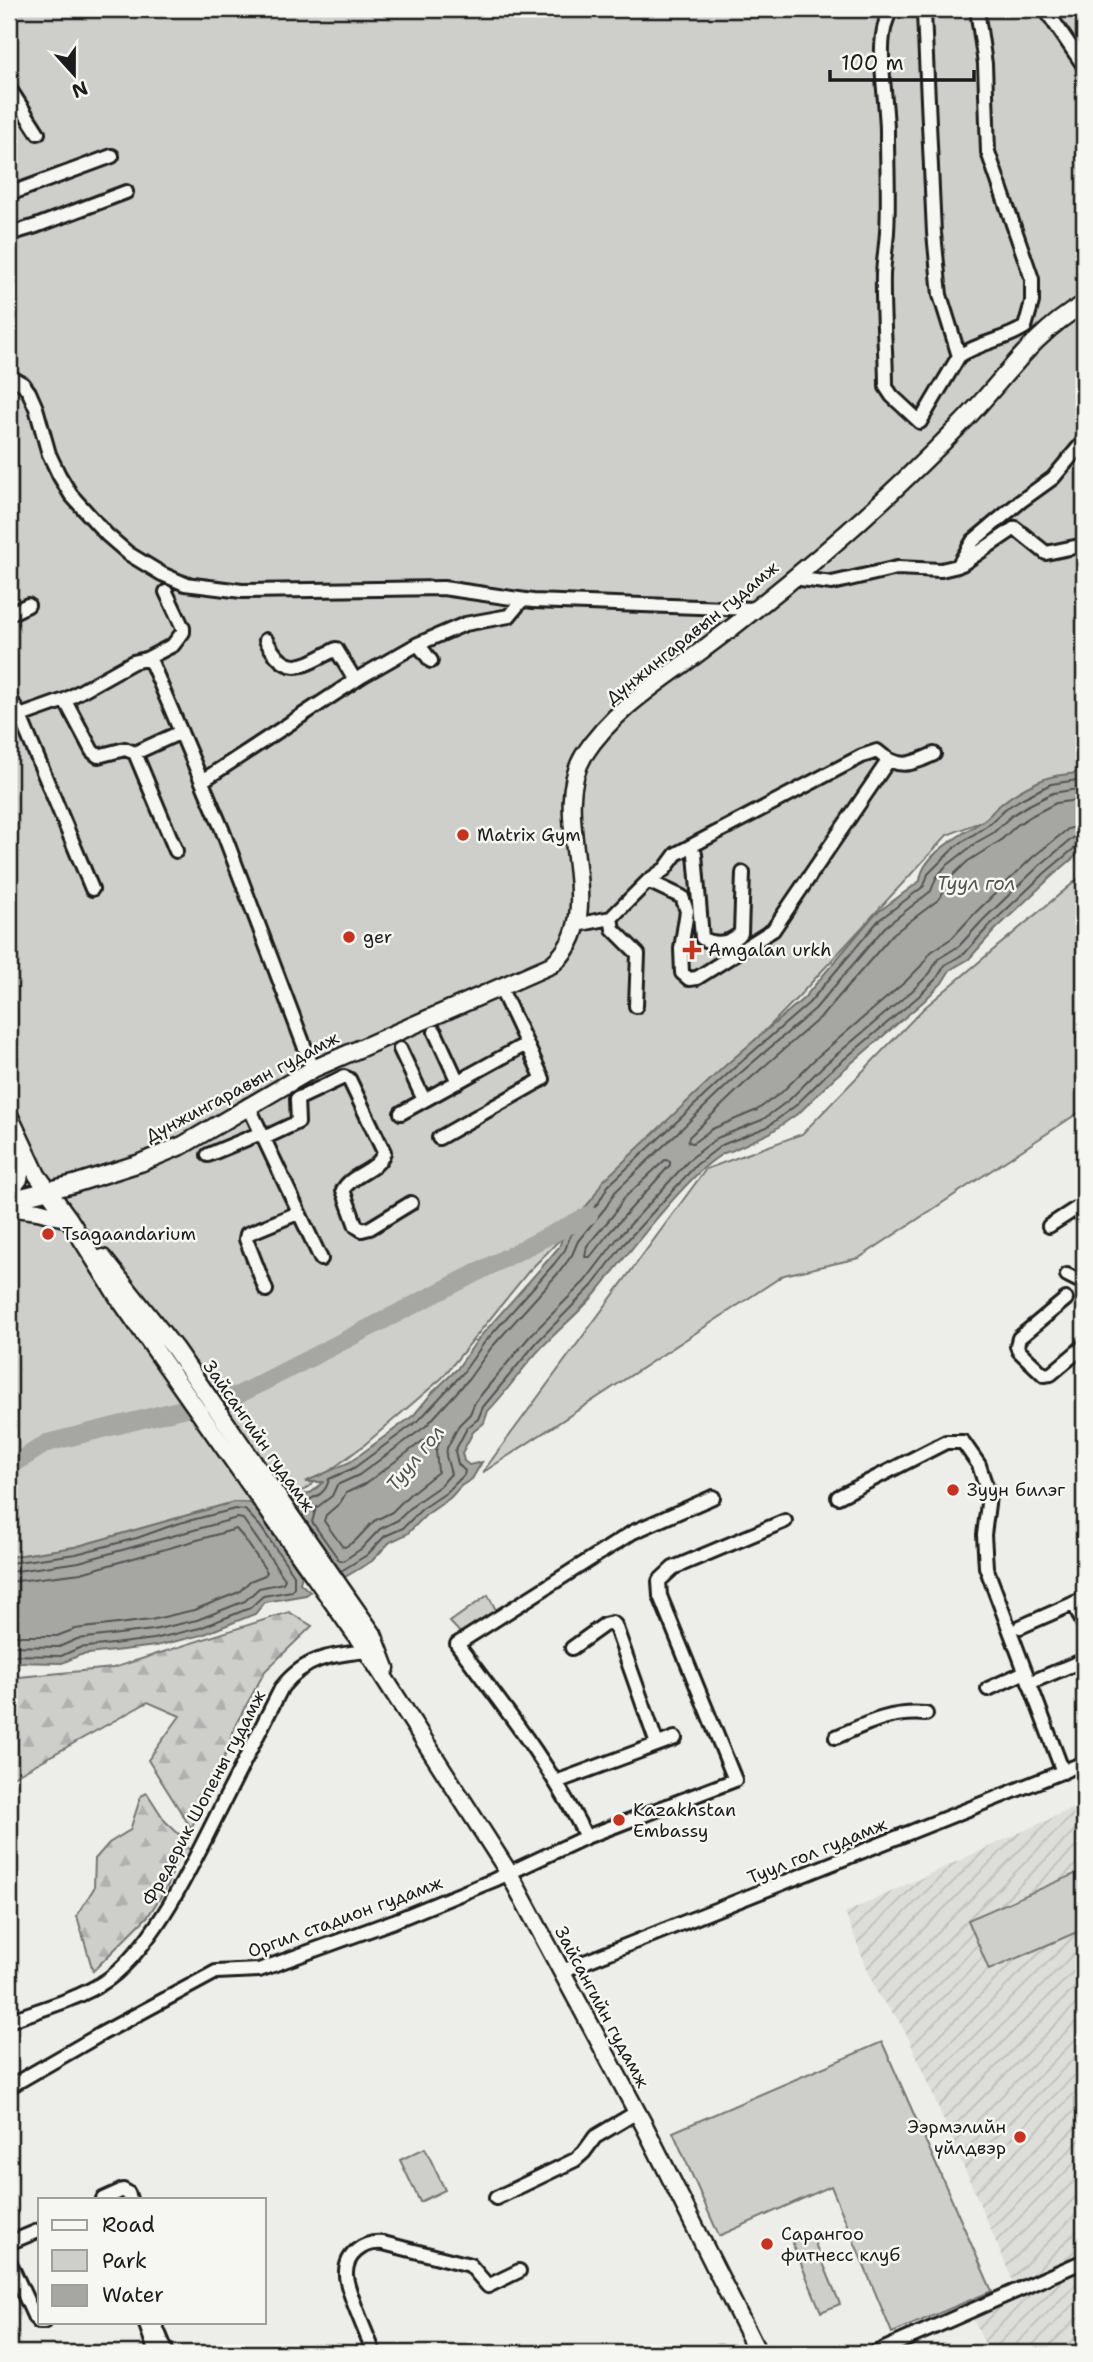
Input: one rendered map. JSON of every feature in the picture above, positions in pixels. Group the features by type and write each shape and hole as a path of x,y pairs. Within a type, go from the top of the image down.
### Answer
{"main road":[{"name":"Дүнжингаравын гудамж","path":"9,1200 49,1191 139,1163 183,1144 313,1069 551,965 560,958 567,950 576,925 579,891 572,804 578,767 585,754 629,703 703,649 862,520 962,423 1031,332 1084,304"},
{"name":"Зайсангийн гудамж","path":"9,1115 37,1175 69,1219 118,1297 168,1353 351,1615 367,1651 509,1873 637,2112 758,2353"},
{"path":"9,1192 19,1179 25,1151"},
{"path":"9,1206 69,1219"},
{"name":"Зайсангийн гудамж","path":"351,1615 373,1634 394,1690"},
{"path":"747,2332 747,2353"}],"street":[{"path":"892,9 887,17 882,57 887,131 887,229 883,275 886,387 920,422 959,356 940,295 934,233 924,13 921,9"},
{"path":"977,9 985,64 988,152 1032,279 1031,332"},
{"path":"1045,9 1084,66"},
{"path":"9,88 38,132"},
{"path":"9,194 112,156"},
{"path":"9,234 126,192"},
{"name":"Дүнжингаравын гудамж","path":"959,356 969,349 1017,332 1031,332"},
{"path":"9,377 23,384 29,392 49,454 71,495 118,544 144,564 193,586 242,591 443,588 522,600 753,609"},
{"path":"958,566 973,541 1053,478 1084,442"},
{"path":"793,578 832,583 897,568 941,570 958,566 1015,528 1046,553 1084,545"},
{"path":"20,716 65,700 133,662 146,659 173,645 183,628 166,592"},
{"path":"202,781 355,680 418,644 465,624 506,618 522,600"},
{"path":"9,614 28,605"},
{"path":"267,640 276,659 292,666 303,666 336,649 355,680"},
{"path":"418,644 431,661"},
{"path":"146,659 152,664 202,781 313,1069"},
{"path":"9,696 20,716 92,889"},
{"path":"65,700 95,754 99,756 125,749 135,753 176,850"},
{"path":"135,753 181,732"},
{"path":"576,925 611,918 648,881 665,869 676,854 839,768 875,751 888,761 907,764 934,754"},
{"path":"648,881 682,897 688,911 681,949 682,973 689,979 697,978 773,930 888,761"},
{"path":"695,854 702,938 711,943 725,943 741,933 743,873"},
{"path":"611,918 613,929 638,954 636,1006"},
{"path":"439,1138 543,1079 500,987"},
{"path":"435,1031 458,1082"},
{"path":"401,1113 526,1044"},
{"path":"400,1049 424,1100"},
{"path":"208,1155 298,1122 297,1099 344,1077 349,1079 384,1152 377,1165 346,1185 343,1191 356,1226 362,1230 370,1228 411,1203"},
{"path":"248,1105 321,1259"},
{"path":"1048,1226 1077,1208 1084,1218"},
{"path":"266,1290 246,1238 247,1234 298,1213"},
{"path":"1067,1275 1084,1280"},
{"path":"1066,1299 1019,1338 1017,1346 1044,1375 1051,1374 1084,1346"},
{"path":"838,1497 946,1442 964,1441 979,1465 989,1496 984,1535 986,1567 1063,1772"},
{"path":"586,1837 529,1742 457,1644 633,1532 713,1497"},
{"name":"Оргил стадион гудамж","path":"9,2087 216,1972 259,1970 394,1921 509,1873 586,1837 735,1780 660,1596 659,1581 673,1569 785,1521"},
{"path":"1020,1627 1079,1601 1084,1626"},
{"path":"572,1648 604,1625 615,1625 657,1744"},
{"name":"Фредерик Шопены гудамж","path":"9,2021 95,1988 116,1973 134,1955 162,1917 187,1873 282,1687 295,1672 310,1662 367,1651"},
{"path":"988,1689 1084,1660"},
{"path":"836,1737 888,1715 926,1714"},
{"path":"556,1783 675,1738"},
{"name":"Туул гол гудамж","path":"562,1971 1084,1763"},
{"path":"496,2198 575,2160 595,2137 637,2112"},
{"path":"105,2198 123,2190 130,2198"},
{"path":"9,2243 38,2231"},
{"path":"374,2353 346,2277 348,2262 357,2250 371,2242 470,2265 488,2286 519,2271"},
{"path":"9,2261 38,2321"},
{"path":"875,2353 1084,2261"},
{"path":"146,2324 156,2353"},
{"path":"155,2324 167,2353"}],"shaded area":[{"path":"1084,1803 1084,2353 989,2353 967,2306 1014,2284 908,2037 897,2018 877,1994 845,1913"}],"green space":[{"path":"9,9 1084,9 1084,766 1043,797 947,835 798,997 528,1272 442,1378 363,1446 304,1490 251,1503 234,1502 75,1547 9,1557"},
{"path":"1084,874 1084,1109 859,1258 784,1275 482,1473 706,1169 802,1134 924,1008"},
{"path":"488,1595 497,1612 462,1635 450,1622"},
{"path":"289,1612 312,1626 265,1671 236,1724 216,1781 191,1828 148,1760 180,1716 148,1702 9,1779 9,1678 113,1668"},
{"path":"147,1793 165,1821 182,1837 191,1853 189,1857 177,1859 168,1885 148,1916 93,1971 77,1916 94,1888 95,1859 109,1843 130,1830 141,1796"},
{"path":"1084,1870 1084,1929 989,1970 968,1920"},
{"path":"882,2042 992,2291 892,2333 831,2186 719,2236 673,2132"},
{"path":"425,2148 445,2190 420,2202 400,2160"},
{"path":"811,2234 840,2304 821,2312 792,2242"}],"water":[{"path":"1084,772 1084,849 994,931 969,959 950,970 942,983 924,1001 834,1078 800,1112 770,1133 718,1157 701,1171 661,1213 590,1300 536,1354 488,1411 484,1423 473,1432 462,1453 464,1461 469,1465 482,1462 472,1479 426,1515 407,1534 390,1542 372,1561 335,1583 289,1516 303,1508 285,1511 279,1502 312,1492 323,1482 305,1482 350,1462 414,1415 457,1369 478,1339 559,1247 564,1233 593,1198 602,1182 727,1064 804,998 874,915 920,881 928,862 936,853 1022,790 1051,777"},
{"path":"234,1502 251,1503 302,1575 300,1583 310,1592 265,1602 255,1614 202,1635 156,1646 80,1655 62,1663 9,1662 9,1557 75,1547"}],"waterway":[{"path":"161,567 184,575 231,583 352,583"},
{"path":"401,583 447,581 495,588"},
{"name":"Туул гол","path":"9,1467 47,1443 238,1395 589,1215"}],"place":[{"name":"Matrix Gym","path":"463,835"},
{"name":"ger","path":"349,937"},
{"name":"Amgalan urkh","path":"692,950"},
{"name":"Tsagaandarium","path":"48,1234"},
{"name":"Зуун билэг","path":"953,1490"},
{"name":"Kazakhstan Embassy","path":"619,1820"},
{"name":"Ээрмэлийн үйлдвэр","path":"1020,2137"},
{"name":"Сарангоо фитнесс клуб","path":"767,2244"}]}
